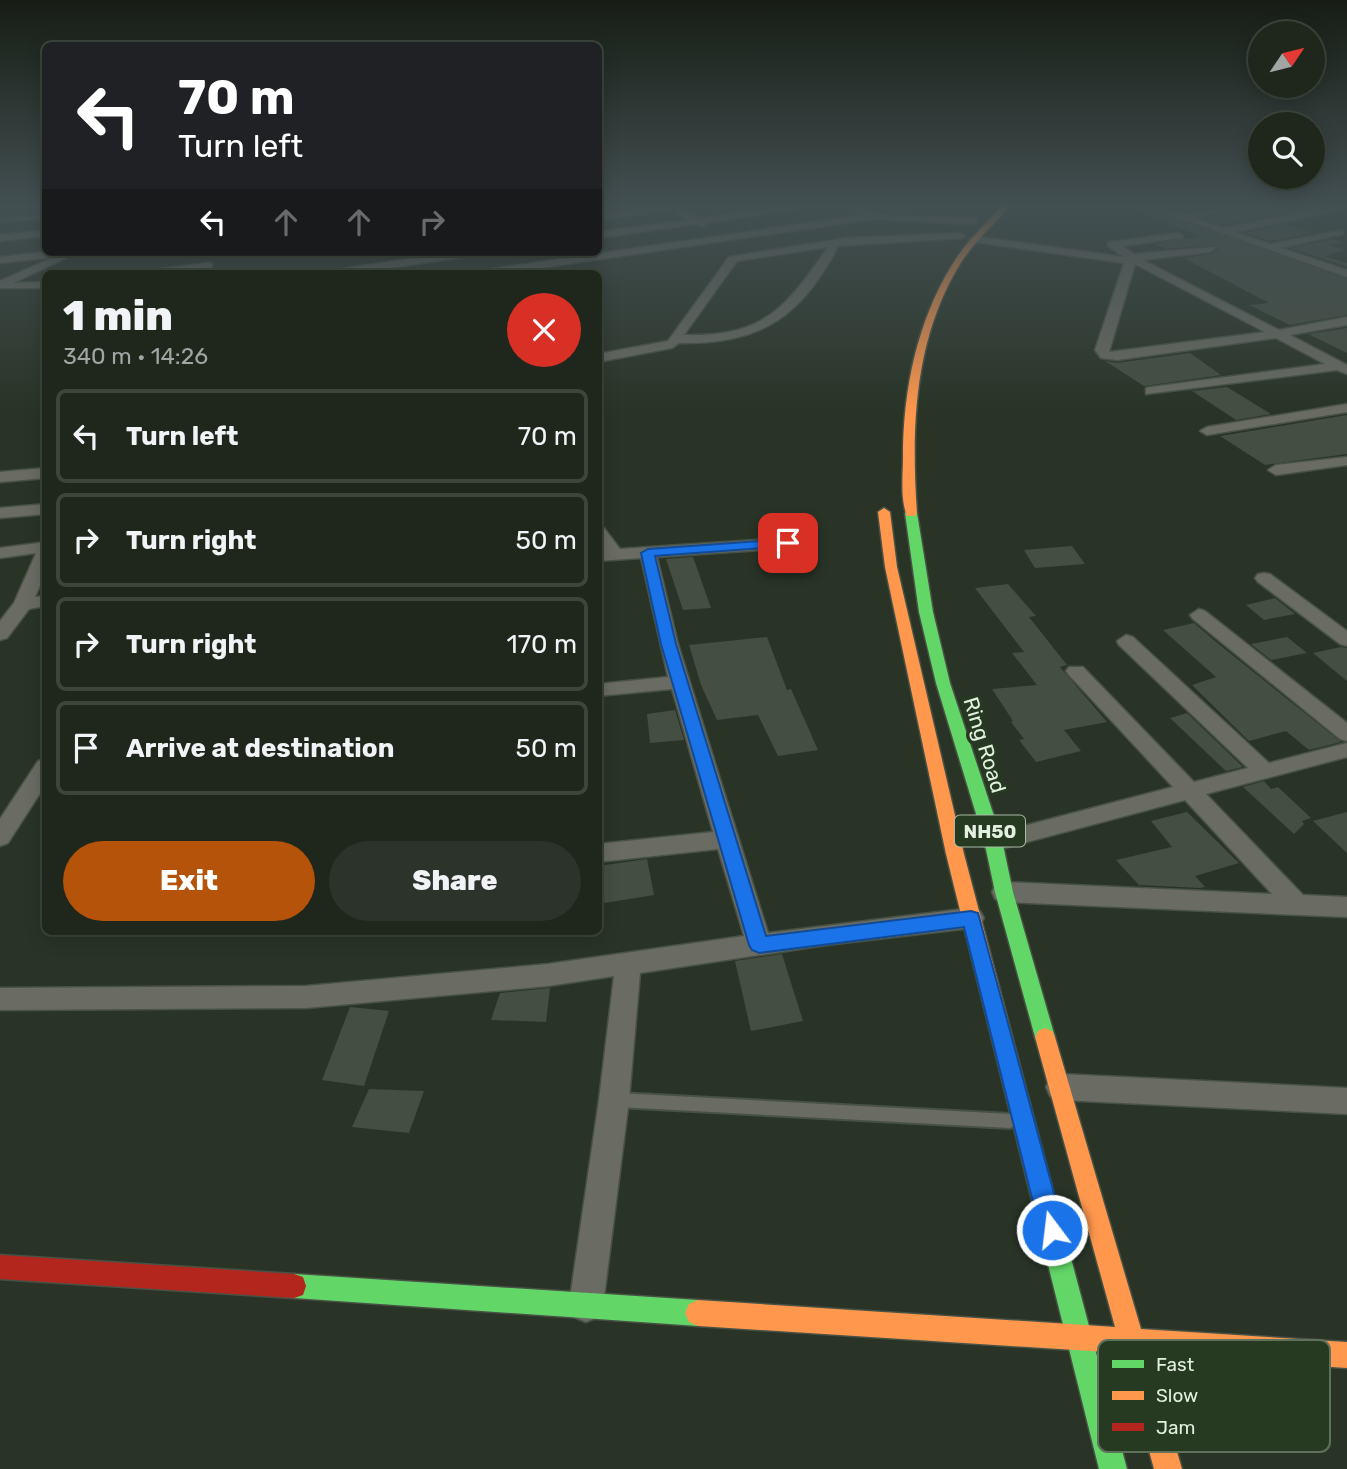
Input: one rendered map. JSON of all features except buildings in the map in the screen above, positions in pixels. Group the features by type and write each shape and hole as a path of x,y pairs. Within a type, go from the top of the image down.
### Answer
{"main road":[{"name":"Ring Road","path":"947,276 931,307 921,339 909,406 905,468 915,549 929,621 963,751 993,842 1004,892 1131,1340"},
{"name":"NH50","path":"882,495 891,567 971,918 1098,1409"},
{"path":"0,1267 1118,1340"},
{"name":"NH50","path":"1109,1452 1114,1469"},
{"name":"Ring Road","path":"1163,1452 1168,1469"}],"street":[{"path":"0,286 23,276"},
{"path":"602,357 672,344 721,276"},
{"path":"676,339 695,340 761,328 792,305 813,276"},
{"path":"1123,276 1101,350 1105,355 1117,356 1276,334 1347,321"},
{"path":"1167,276 1343,368"},
{"path":"0,286 42,285"},
{"path":"1151,391 1343,368"},
{"path":"1207,431 1347,408"},
{"path":"1276,470 1347,461"},
{"path":"0,477 42,473"},
{"path":"0,513 42,509"},
{"path":"607,555 788,543"},
{"path":"0,552 42,549"},
{"path":"648,553 668,644 759,945"},
{"path":"2,628 23,604 42,559"},
{"path":"1264,578 1347,640"},
{"path":"23,604 42,602"},
{"path":"1199,615 1347,734"},
{"path":"1126,641 1265,772"},
{"path":"1076,671 1297,905"},
{"path":"602,690 680,682"},
{"path":"993,842 1265,772 1342,757"},
{"path":"0,837 42,772"},
{"path":"602,853 727,839"},
{"path":"1004,892 1347,907"},
{"path":"0,999 306,996 548,975 971,918"},
{"path":"586,1305 614,1100 628,964"},
{"path":"1060,1087 1347,1101"}],"lane":[{"path":"614,1100 1024,1122"}],"traffic: fast":[{"path":"911,513 926,612 943,683 993,840 1004,892 1045,1037"},
{"path":"1019,1104 1098,1411"},
{"path":"294,1286 698,1313"},
{"path":"1109,1452 1113,1469"}],"traffic: slow":[{"path":"911,513 909,448 914,384 929,322 950,276"},
{"path":"884,512 891,567 955,854 1019,1104"},
{"path":"1045,1037 1131,1340"},
{"path":"698,1313 1115,1340"},
{"path":"1330,1354 1347,1355"},
{"path":"1163,1452 1168,1469"}],"traffic: jam":[{"path":"0,1267 294,1286"}],"route":[{"path":"788,543 648,553 668,644 759,945 971,918 1052,1230"}]}
